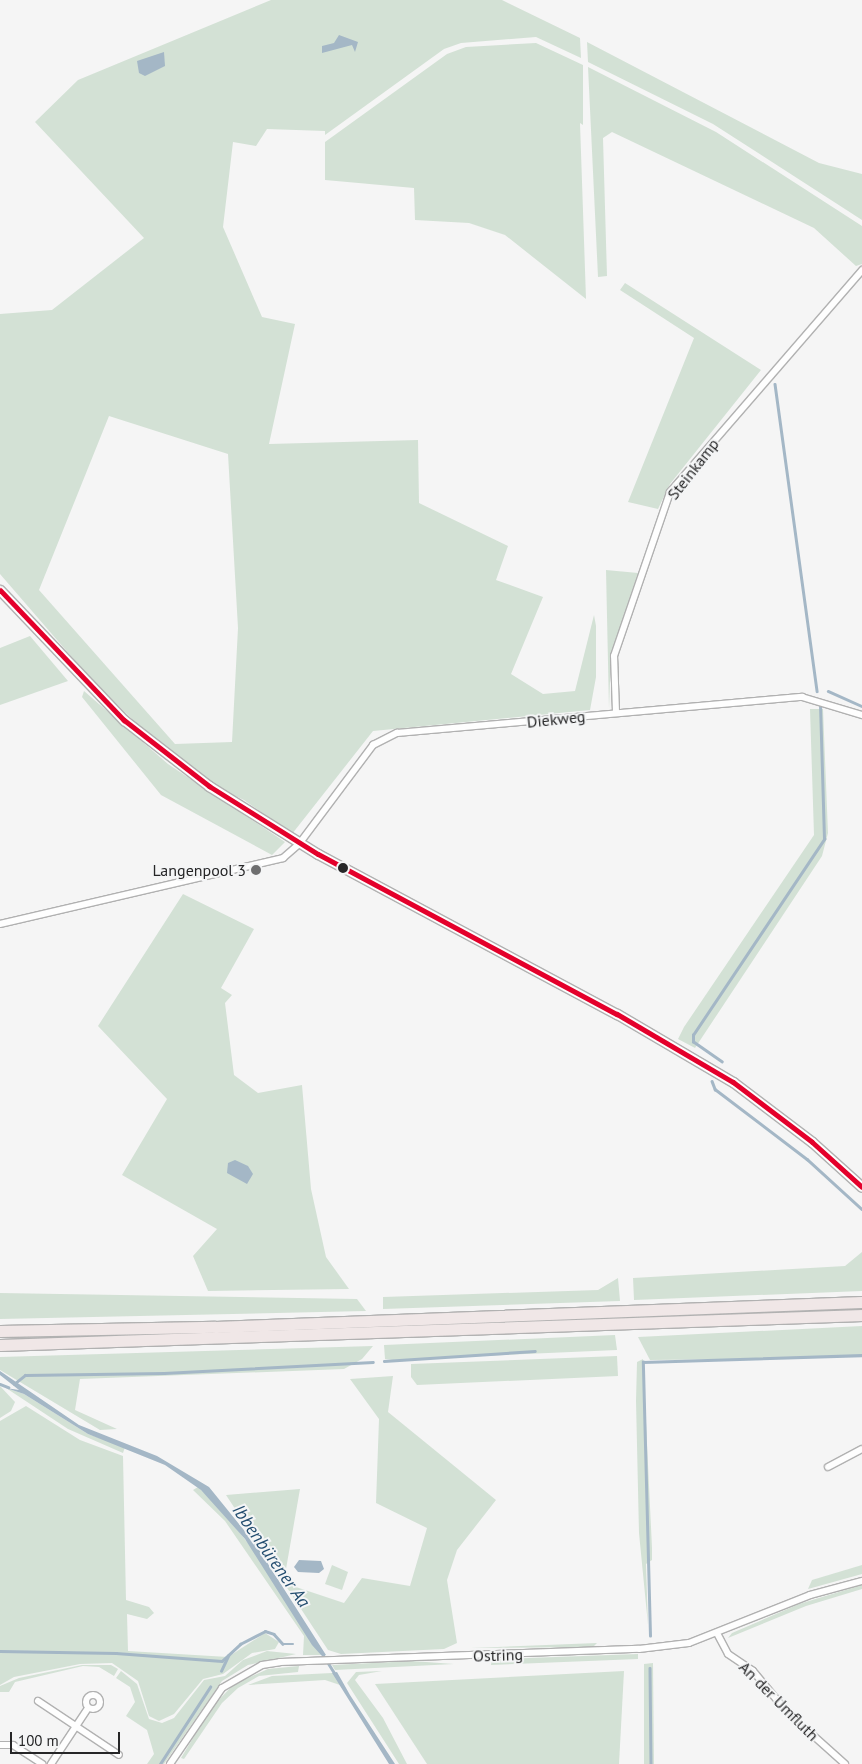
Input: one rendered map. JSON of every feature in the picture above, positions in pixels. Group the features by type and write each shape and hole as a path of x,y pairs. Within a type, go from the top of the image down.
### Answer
{"highway":[{"path":"0,1331 862,1302"},
{"path":"0,1345 862,1315"}],"main road":[{"path":"0,590 124,720 209,786 299,844 664,1040 733,1082 812,1142 862,1187"}],"street":[{"name":"Steinkamp","path":"616,712 614,656 670,492 862,270"},
{"name":"Diekweg","path":"0,924 276,861 299,844 373,745 397,733 616,712 802,697 841,706 862,716"},
{"path":"828,1467 862,1449"},
{"name":"Ostring","path":"170,1764 209,1705 234,1678 262,1666 341,1659 639,1649 689,1643 718,1635 810,1596 862,1581"},
{"name":"An der Umfluth","path":"718,1635 728,1654 753,1670 787,1712 846,1764"},
{"path":"38,1702 119,1755"},
{"path":"51,1764 88,1708"},
{"path":"0,1745 13,1745 42,1764"}],"green space":[{"path":"271,0 502,0 580,38 581,58 536,37 461,43 444,49 325,135 325,131 267,129 256,146 233,142 223,227 262,317 295,324 269,444 418,440 419,503 508,546 496,580 543,597 511,674 543,694 575,691 594,615 596,626 596,677 590,710 373,731 292,834 244,800 220,789 141,728 89,677 0,574 0,314 52,310 144,238 35,122 78,80","holes":["109,416 228,454 238,628 232,742 175,744 39,590"]},
{"path":"587,42 819,163 862,174 862,220 713,124 588,62"},
{"path":"536,43 583,65 583,125 580,123 586,299 505,235 469,223 415,220 414,188 325,180 325,142 447,54 466,47"},
{"path":"588,67 716,132 862,226 862,264 856,266 814,228 612,132 603,138 607,276 598,277"},
{"path":"625,283 761,370 670,484 658,509 628,502 694,338 620,290"},
{"path":"606,570 638,573 611,653 609,709"},
{"path":"30,636 68,681 0,705 0,648"},
{"path":"84,691 168,764 285,842 272,855 161,795 82,697"},
{"path":"810,709 823,709 828,833 822,856 695,1048 678,1039 684,1027 814,835"},
{"path":"183,894 254,929 221,988 232,995 225,1003 234,1075 258,1093 302,1085 311,1189 326,1257 349,1289 208,1291 193,1256 217,1229 122,1175 167,1099 98,1026"},
{"path":"862,1252 862,1291 634,1300 633,1278 845,1266"},
{"path":"618,1278 620,1301 383,1309 383,1297 598,1290"},
{"path":"0,1293 357,1299 366,1311 0,1319"},
{"path":"862,1326 862,1356 650,1360 638,1337"},
{"path":"615,1335 617,1350 385,1359 384,1345"},
{"path":"373,1346 362,1359 344,1369 80,1379 75,1410 117,1429 100,1430 0,1370 0,1357"},
{"path":"617,1356 618,1376 417,1385 411,1377 411,1364"},
{"path":"643,1359 652,1548 652,1560 646,1564 648,1625 639,1533 636,1401 637,1362"},
{"path":"393,1376 388,1412 496,1500 457,1550 447,1580 457,1643 444,1649 341,1654 328,1650 226,1495 300,1489 286,1569 296,1587 344,1603 362,1578 410,1586 427,1528 376,1503 379,1419 350,1379"},
{"path":"0,1386 15,1402 11,1411 0,1418"},
{"path":"6,1388 24,1394 88,1434 125,1447 123,1453 68,1429"},
{"path":"26,1406 80,1440 123,1456 126,1600 149,1607 154,1613 147,1619 127,1614 128,1651 228,1657 265,1633 279,1642 275,1649 252,1653 223,1674 203,1679 174,1714 159,1721 149,1716 138,1681 112,1663 80,1664 14,1677 0,1685 0,1421"},
{"path":"198,1487 220,1508 259,1557 321,1655 303,1655 304,1636 225,1521 193,1490"},
{"path":"332,1565 348,1572 342,1590 325,1584"},
{"path":"862,1565 862,1574 808,1589 812,1580"},
{"path":"862,1585 862,1589 806,1606 728,1638 732,1633 799,1604"},
{"path":"597,1643 593,1647 471,1648"},
{"path":"267,1651 296,1654 248,1665 222,1681 164,1764 147,1764 154,1754 147,1730 126,1716 135,1702 130,1687 116,1678 121,1671 137,1684 149,1719 162,1723 174,1718 204,1680 225,1676 243,1660"},
{"path":"638,1654 638,1659 491,1665 492,1660 500,1659"},
{"path":"412,1661 454,1664 335,1670 332,1665"},
{"path":"653,1663 654,1764 644,1764 644,1664"},
{"path":"82,1665 111,1665 118,1669 114,1676 99,1667 83,1666 15,1682 9,1692 0,1692 0,1686 19,1678"},
{"path":"299,1666 298,1672 259,1676 238,1688 222,1703 184,1759 181,1758 211,1708 234,1684 268,1669"},
{"path":"382,1671 359,1675 355,1680 383,1718 407,1764 399,1764 347,1683 356,1672"},
{"path":"624,1671 619,1764 427,1764 375,1684"},
{"path":"332,1673 340,1685 325,1680 248,1685 272,1676"}],"water":[{"path":"339,35 358,42 355,52 352,45 322,53 322,46 334,43"},
{"path":"164,52 165,66 145,76 139,73 137,61"},
{"path":"235,1160 248,1166 253,1174 247,1184 227,1173 228,1163"},
{"path":"0,1371 79,1425 157,1456 209,1487 256,1545 326,1655 321,1655 312,1645 245,1539 201,1490 165,1465 88,1434 24,1394 6,1388 19,1390 0,1375"},
{"path":"299,1560 321,1561 324,1569 319,1573 298,1572 294,1567"},
{"path":"337,1672 395,1764 389,1764 332,1673"}],"waterway":[{"path":"775,384 817,691"},
{"path":"828,691 862,706"},
{"path":"722,1062 693,1042 693,1035 824,839 820,706"},
{"path":"712,1081 715,1089 807,1159 862,1209"},
{"path":"384,1361 535,1351"},
{"path":"650,1636 643,1362 862,1355"},
{"path":"14,1384 25,1375 164,1373 373,1362"},
{"path":"0,1384 8,1387"},
{"path":"0,1651 116,1653 222,1661 240,1644 265,1631 274,1634 283,1644 293,1644"},
{"name":"Ibbenbürener Aa","path":"322,1653 335,1674"},
{"path":"221,1671 228,1656"},
{"path":"650,1668 651,1764"},
{"path":"160,1764 210,1687"}],"transit line":[{"path":"0,590 124,720 209,786 318,854 617,1014 733,1082 812,1142 862,1187"}],"place":[{"name":"Langenpool 3","path":"256,870"}]}
